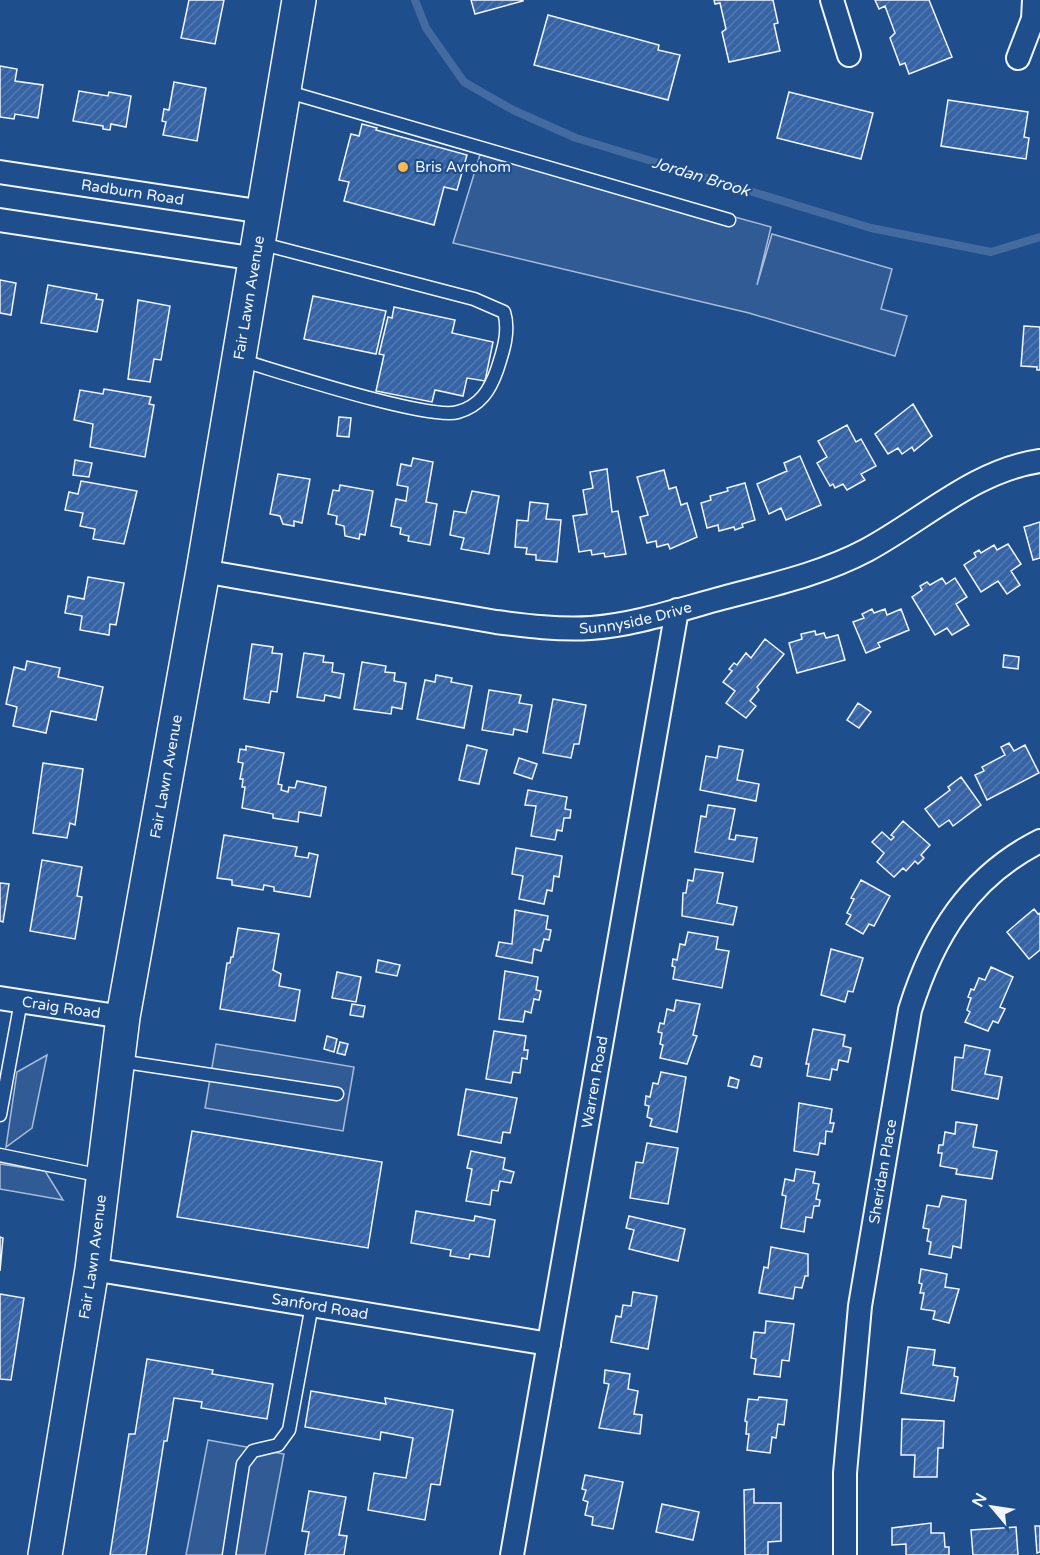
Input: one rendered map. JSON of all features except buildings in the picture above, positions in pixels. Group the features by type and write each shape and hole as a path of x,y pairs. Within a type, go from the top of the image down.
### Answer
{"main road":[{"name":"Fair Lawn Avenue","path":"45,1555 92,1269 123,1017 203,571 299,0"}],"street":[{"path":"832,0 849,55"},
{"path":"1018,58 1033,18 1034,0"},
{"name":"Radburn Road","path":"0,172 259,238"},
{"path":"0,220 259,238"},
{"name":"Sunnyside Drive","path":"203,571 496,622 544,628 592,628 677,610 827,567 866,550 960,492 995,475 1040,461"},
{"name":"Warren Road","path":"512,1555 677,610"},
{"name":"Sheridan Place","path":"845,1555 845,1473 860,1306 910,1010 923,968 941,933 964,900 992,872 1040,841"},
{"name":"Craig Road","path":"10,1000 123,1017"},
{"name":"Sanford Road","path":"92,1269 549,1344"}],"lane":[{"path":"284,91 729,220"},
{"path":"238,360 438,414 458,413 478,402 491,386 502,354 508,323 504,312 474,299 259,238"},
{"path":"0,1115 10,1000"},
{"path":"118,1061 338,1094"},
{"path":"0,1155 103,1177"},
{"path":"229,1555 243,1464 253,1451 278,1445 289,1430 312,1305"}],"shaded area":[{"path":"482,148 771,227 757,285 772,234 892,269 881,309 907,316 895,356 749,313 453,243"},
{"path":"216,1044 354,1067 343,1131 205,1108"},
{"path":"47,1055 32,1128 6,1147 17,1072"},
{"path":"0,1164 45,1171 63,1200 0,1189"},
{"path":"208,1440 284,1454 265,1555 186,1555"}],"waterway":[{"name":"Jordan Brook","path":"415,0 426,28 464,82 513,110 576,138 871,228 991,252 1040,237"}],"place":[{"name":"Bris Avrohom","path":"403,167"}]}
